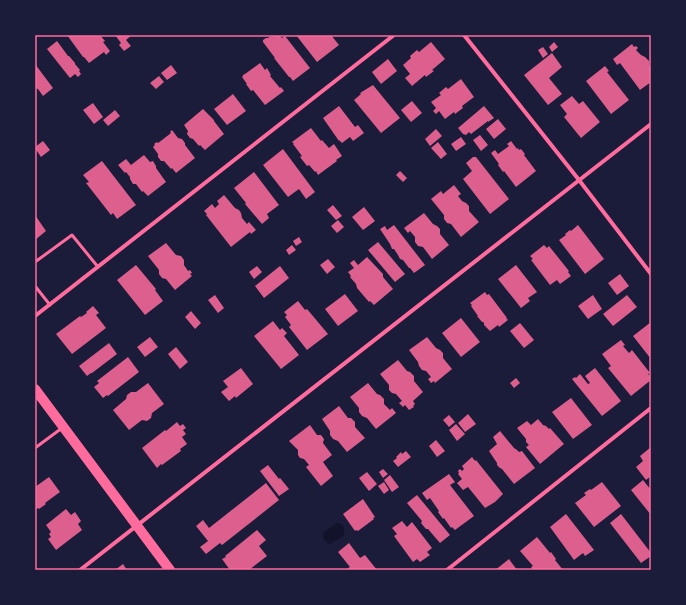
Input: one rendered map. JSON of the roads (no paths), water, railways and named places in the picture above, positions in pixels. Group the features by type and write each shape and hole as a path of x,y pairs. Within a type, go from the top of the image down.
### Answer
{"main road":[{"path":"35,389 170,570"}],"street":[{"path":"35,316 394,35"},
{"path":"464,35 579,180 651,274"},
{"path":"80,570 651,124"},
{"path":"447,570 651,408"}],"lane":[{"path":"35,262 72,235 98,267"},
{"path":"35,286 50,305"},
{"path":"35,448 63,427"}]}
